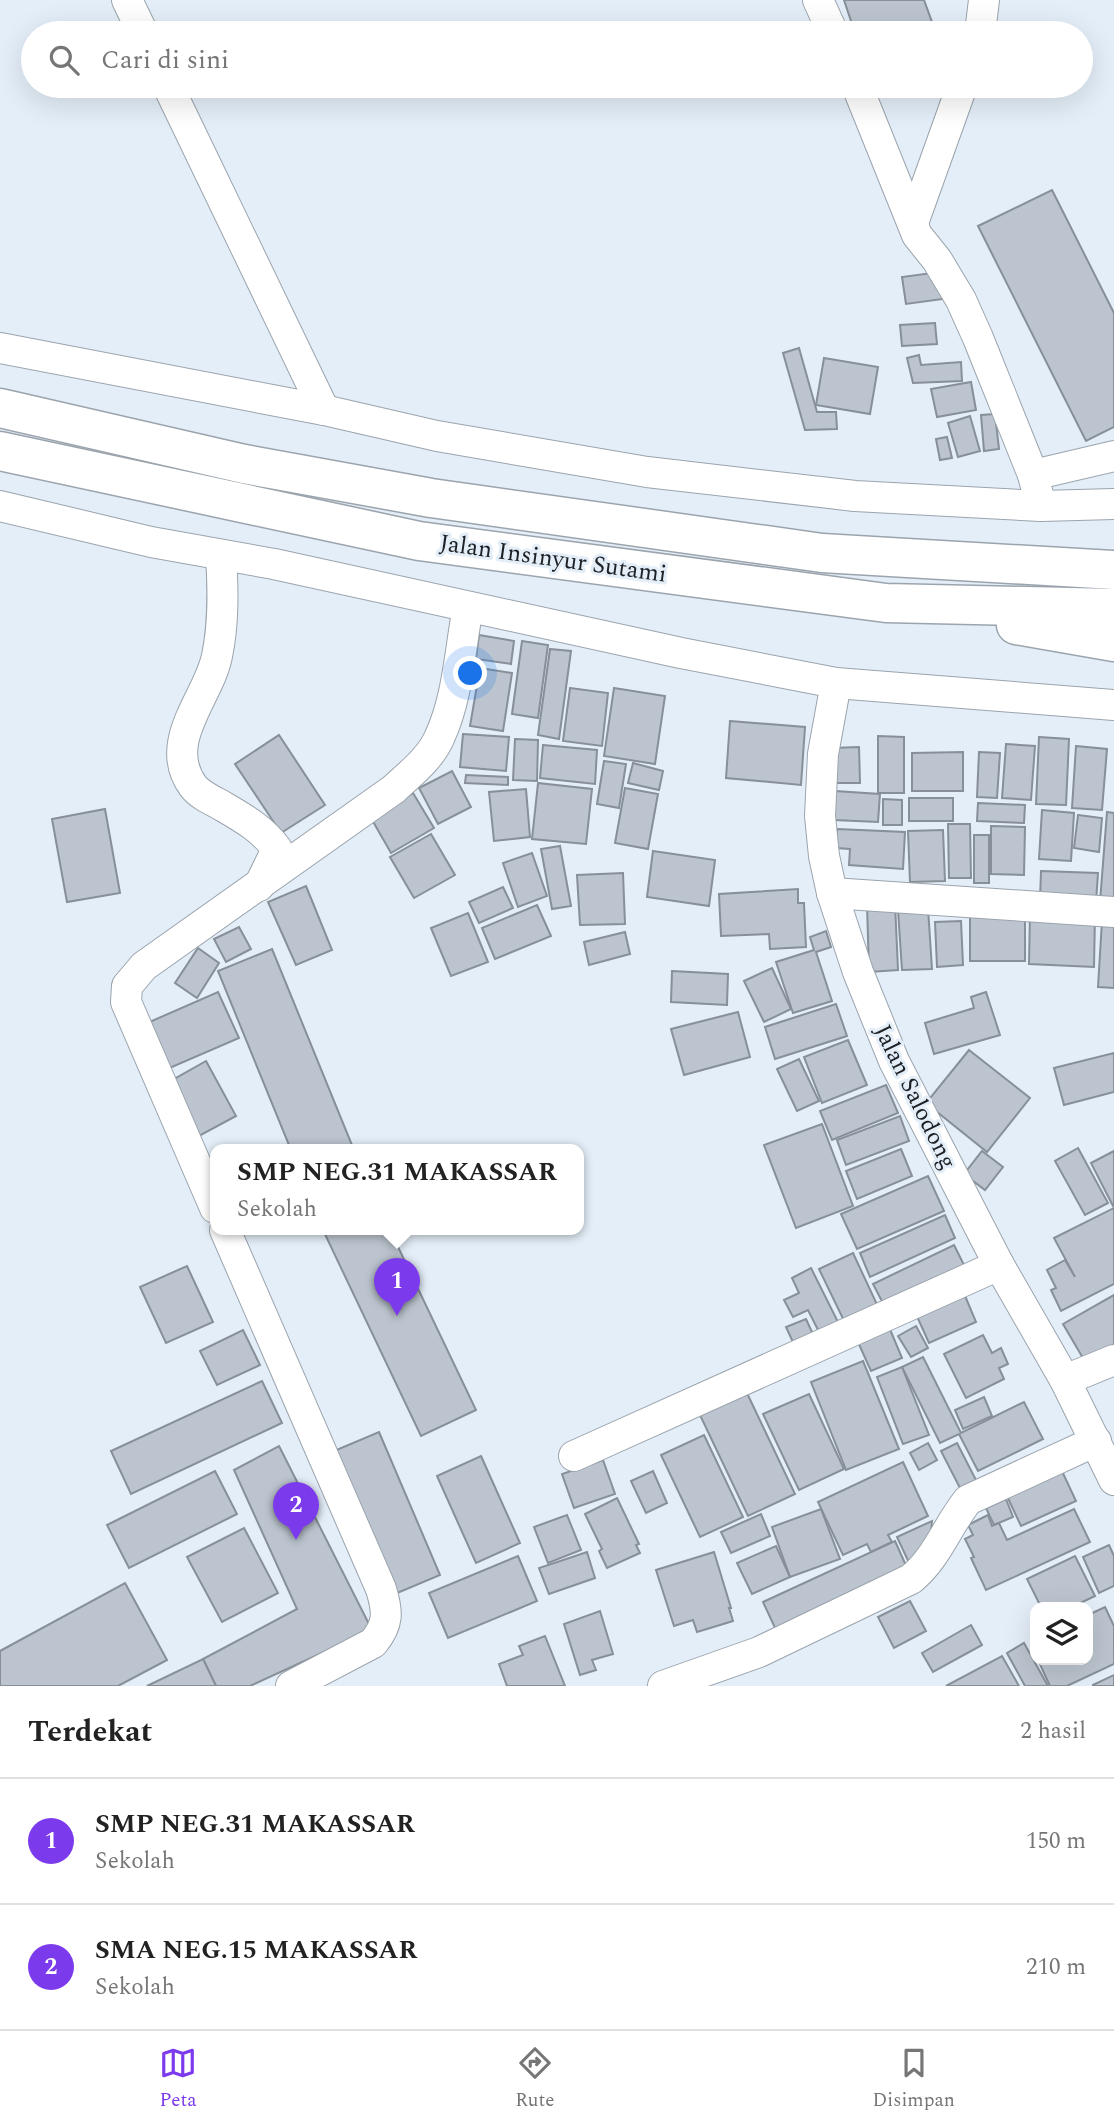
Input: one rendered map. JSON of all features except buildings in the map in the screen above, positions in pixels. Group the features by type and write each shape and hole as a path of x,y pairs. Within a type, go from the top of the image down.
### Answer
{"highway":[{"name":"Jalan Insinyur Sutami","path":"0,408 244,464 431,498 822,553 1114,570"},
{"name":"Jalan Insinyur Sutami","path":"0,451 419,541 886,603 1114,608"},
{"path":"886,603 1114,642"}],"street":[{"path":"127,0 137,21"},
{"path":"818,0 828,21"},
{"path":"981,21 984,0"},
{"path":"175,98 324,410"},
{"path":"862,98 917,235 937,260 961,300 1033,475 1041,506"},
{"path":"913,223 958,98"},
{"path":"0,348 324,410 437,436 647,472 855,496 1041,506 1114,504"},
{"path":"1033,475 1114,456"},
{"path":"0,506 151,542 409,592 681,653 836,683 1114,705"},
{"path":"221,555 221,633 216,660 188,724 183,754 187,775 201,794 257,827 277,849 259,886"},
{"path":"210,1196 126,1002 127,986 144,966 394,789 423,762 440,737 450,705 468,607"},
{"name":"Jalan Salodong","path":"836,683 823,754 820,816 824,856 832,893 858,972 894,1061 999,1265 1065,1380 1114,1480"},
{"path":"832,893 1114,912"},
{"path":"227,1235 381,1589 387,1610 387,1620 382,1633 373,1643 291,1686"},
{"path":"575,1456 999,1265"},
{"path":"1065,1380 1114,1360"},
{"path":"663,1686 759,1652 911,1579 924,1568 954,1517 968,1500 1096,1441"}],"place":[{"name":"SMP NEG.31 MAKASSAR","path":"397,1316"},
{"name":"SMA NEG.15 MAKASSAR","path":"296,1540"}]}
